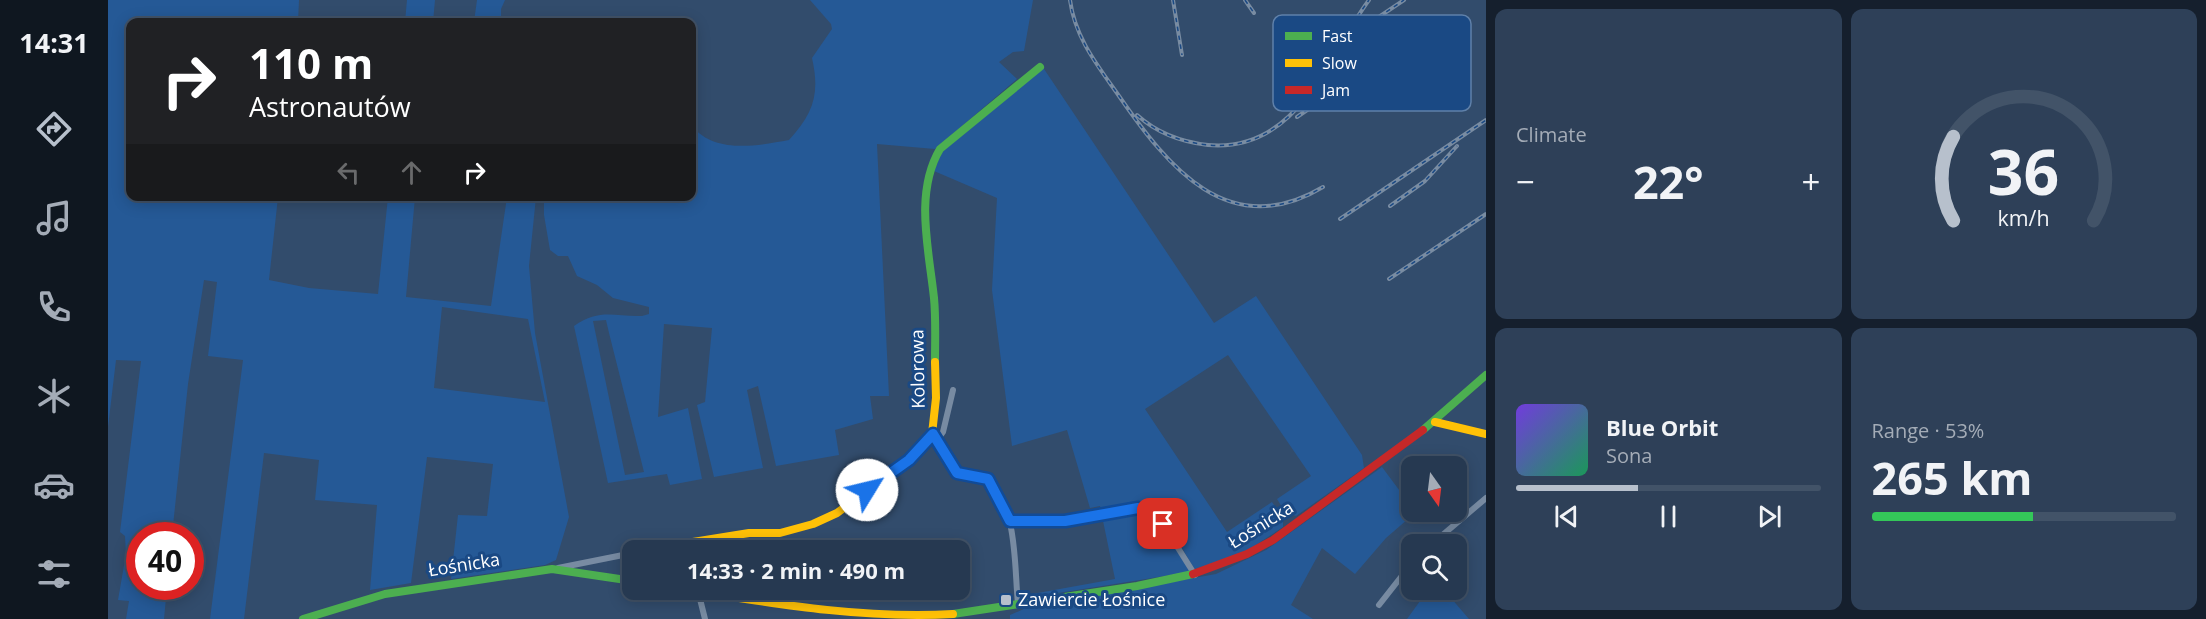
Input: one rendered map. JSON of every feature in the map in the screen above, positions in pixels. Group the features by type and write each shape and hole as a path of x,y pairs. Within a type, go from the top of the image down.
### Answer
{"street":[{"name":"Kolorowa","path":"705,540 749,533 780,533 813,524 837,513 906,462 935,437 934,301 924,210 934,159 940,149 1040,67"},
{"name":"Łośnicka","path":"748,600 832,615 919,617 1018,604 1195,575 1230,564 1273,540 1435,422 1486,375"},
{"path":"953,390 943,432 935,437 957,473 984,477 991,482 1010,521 1018,604"},
{"path":"1435,422 1486,434"},
{"path":"1444,534 1486,498"},
{"path":"1010,521 1065,521 1138,508 1163,524 1195,575"},
{"path":"552,569 622,555"},
{"name":"Łośnicka","path":"303,619 385,594 552,569 622,579"},
{"path":"1379,605 1401,577"},
{"path":"700,600 705,619"}],"shaded area":[{"path":"108,0 299,0 298,18 126,18 126,201 278,201 269,280 309,288 378,294 388,201 415,201 406,297 491,306 506,201 536,201 529,266 535,333 569,517 556,560 545,565 451,579 458,515 487,516 493,464 427,457 411,583 370,590 377,505 315,500 319,460 264,453 244,619 210,619 243,360 208,356 217,282 204,280 188,384 173,522 126,522 126,554 125,536 120,532 141,361 116,360 108,427","holes":["442,307 528,319 545,402 434,388"]},
{"path":"407,0 435,0 433,18 405,18"},
{"path":"477,0 505,0 501,9 501,18 475,18"},
{"path":"810,0 1033,0 1024,51 1013,52 999,62 1017,79 935,149 877,144 889,396 870,396 873,419 835,430 839,455 776,466 758,386 747,390 763,468 714,477 697,405 705,402 712,328 664,324 658,417 688,408 702,479 670,485 667,474 608,483 574,326 583,320 600,315 642,316 649,314 649,307 613,298 597,285 577,276 568,256 558,256 550,250 544,201 696,201 696,130 712,141 737,146 789,140 804,121 813,102 815,82 812,58 832,29 831,24","holes":["606,320 644,472 625,475 593,321"]},
{"path":"1040,63 1214,323 1256,296 1362,455 1364,468 1296,516 1285,512 1277,499 1311,476 1228,355 1145,409 1227,532 1272,502 1283,519 1283,527 1241,555 1195,569 1172,532 1158,515 1139,507 1101,512 1100,506 1090,508 1067,430 1012,446 992,290 997,198 934,171 942,152 1041,67"},
{"path":"1382,467 1401,493 1401,522 1404,522 1386,538 1355,574 1322,548 1291,605 1313,619 1010,619 1010,615 1026,608 1216,574 1266,550"},
{"path":"1139,510 1163,527 1190,572 1027,598 1021,596 1115,579 1102,516"},
{"path":"126,554 126,600 166,600 164,619 126,619 129,601 118,600"},
{"path":"1421,600 1453,600 1469,619 1407,619"}],"railway":[{"path":"1070,0 1082,39 1111,85 1158,148 1180,171 1204,189 1230,202 1258,206 1289,202 1323,187"},
{"path":"1173,0 1182,55"},
{"path":"1245,0 1254,13"},
{"path":"1359,15 1369,0"},
{"path":"1382,15 1404,0"},
{"path":"1137,115 1161,132 1179,139 1208,145 1239,143 1265,134 1293,111"},
{"path":"1297,117 1306,111"},
{"path":"1340,219 1486,120"},
{"path":"1390,206 1425,181 1457,146"},
{"path":"1389,279 1486,214"}],"traffic: fast":[{"path":"935,362 935,306 925,222 927,184 932,166 940,149 1040,67"},
{"path":"1423,430 1486,375"},
{"path":"303,619 385,594 552,569 622,579"},
{"path":"953,614 1137,586 1193,574"}],"traffic: slow":[{"path":"705,540 749,533 780,533 813,524 837,513 906,462 932,434 936,398 935,362"},
{"path":"1435,422 1486,434"},
{"path":"754,600 853,612 953,614"}],"traffic: jam":[{"path":"1193,574 1247,554 1273,540 1423,430"}],"place":[{"name":"Zawiercie Łośnice","path":"1006,600"}],"route":[{"path":"867,490 909,460 933,434 957,473 964,476 984,477 991,482 1010,521 1065,521 1138,508 1145,510 1163,524"}]}
